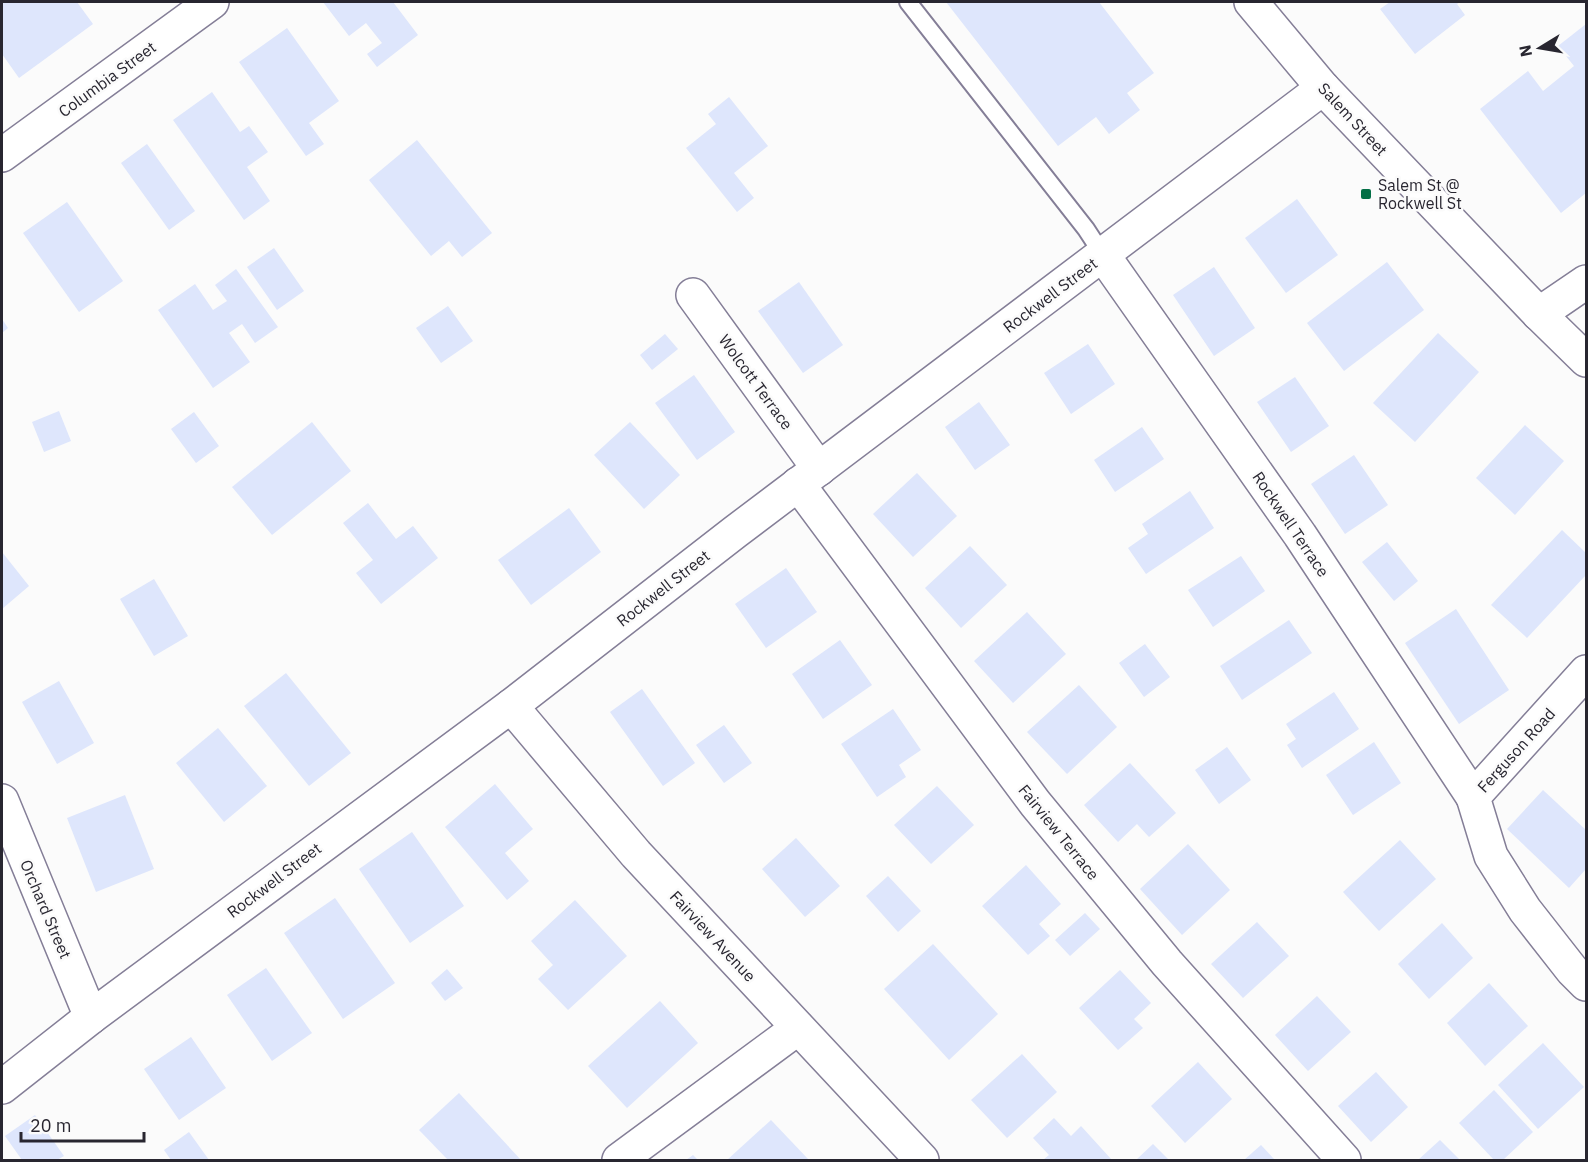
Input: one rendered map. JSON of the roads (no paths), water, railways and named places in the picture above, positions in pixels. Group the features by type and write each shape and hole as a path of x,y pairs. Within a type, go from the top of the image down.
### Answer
{"street":[{"name":"Columbia Street","path":"2,155 212,2"},
{"name":"Salem Street","path":"1251,2 1323,88 1539,314 1587,360"},
{"name":"Rockwell Street","path":"2,1088 91,1017 511,706 1323,88"},
{"name":"Rockwell Terrace","path":"1103,255 1300,535 1473,798"},
{"path":"1539,314 1587,282"},
{"name":"Wolcott Terrace","path":"693,295 809,477"},
{"name":"Fairview Terrace","path":"809,477 1035,803 1167,963 1344,1161"},
{"name":"Ferguson Road","path":"1587,672 1473,798 1491,856 1525,910 1572,970 1587,984"},
{"name":"Fairview Avenue","path":"511,706 636,854 922,1161"},
{"name":"Orchard Street","path":"2,801 91,1017"},
{"path":"619,1161 798,1028"}],"lane":[{"path":"908,2 1086,229 1103,255"}],"place":[{"name":"Salem St @ Rockwell St","path":"1366,194"}]}
